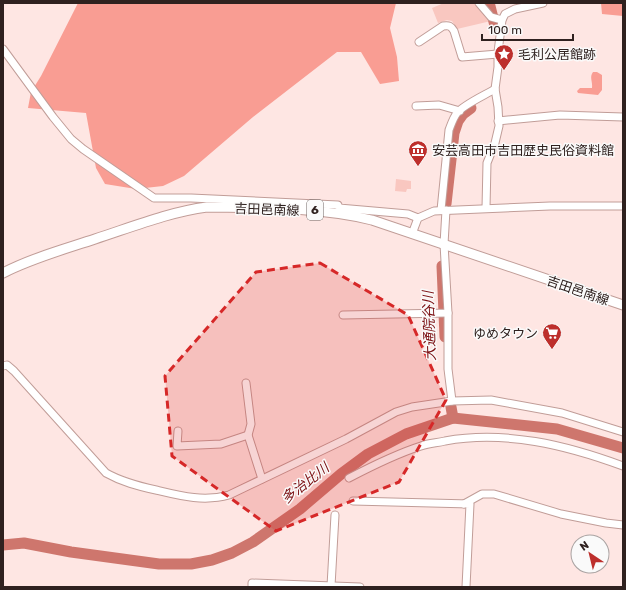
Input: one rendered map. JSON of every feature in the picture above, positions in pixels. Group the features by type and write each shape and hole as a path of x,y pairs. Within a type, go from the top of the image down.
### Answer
{"main road":[{"name":"吉田邑南線","path":"3,272 28,261 167,215 191,209 208,207 316,210 348,214 372,220 623,305"}],"street":[{"path":"479,3 498,19 498,67 494,89 499,126 495,143 487,163 486,208"},
{"path":"498,19 515,9 543,3"},
{"path":"420,42 446,25 454,31 462,56 498,54"},
{"path":"3,49 71,139 154,198 191,198 338,205 339,208 408,214 418,218 434,211 443,210 550,206 623,206"},
{"path":"452,401 448,368 448,313 443,210 449,130 457,113 494,89"},
{"path":"416,106 439,105 460,111"},
{"path":"498,120 560,115 623,117"},
{"path":"412,234 418,218"},
{"path":"343,315 448,313"},
{"path":"3,366 7,365 14,371 106,473 119,480 182,496 220,498 229,495 256,484 262,479 346,440 396,412 412,407 452,401 491,400 562,412 623,432"},
{"path":"246,384 251,424 248,435 262,479"},
{"path":"178,431 177,446 221,444 248,435"},
{"path":"349,478 373,465 422,445 463,438 509,438 532,441 582,452 623,466"},
{"path":"464,504 482,494 494,494 561,514 623,525"},
{"path":"353,501 470,504 466,587"},
{"path":"331,586 335,516"},
{"path":"252,587 252,583 360,587"}],"highlighted area":[{"path":"320,263 408,315 446,400 399,482 276,531 172,456 165,376 256,272"}],"shaded area":[{"path":"78,3 396,3 390,28 397,57 399,81 380,84 361,52 337,52 253,117 184,176 163,186 136,189 105,184 96,168 86,113 28,108 31,92 41,76"},
{"path":"444,3 475,3 491,21 457,29 452,21 447,20 438,23 432,8"},
{"path":"601,3 623,3 623,16 602,14"},
{"path":"593,72 597,72 602,75 602,90 598,95 578,93 577,91 580,88 592,88 591,76"},
{"path":"396,179 411,181 411,189 407,189 406,192 395,191"}],"waterway":[{"name":"大通院谷川","path":"488,3 495,26"},
{"name":"大通院谷川","path":"446,204 454,133 458,121 463,114 471,108"},
{"name":"大通院谷川","path":"442,266 445,337"},
{"name":"大通院谷川","path":"451,407 453,418"},
{"name":"多治比川","path":"3,545 24,543 71,552 159,564 191,564 212,560 232,553 253,542 300,509 341,474 368,454 406,434 453,418 557,429 623,448"}],"place":[{"name":"毛利公居館跡","path":"504,71"},
{"name":"安芸高田市吉田歴史民俗資料館","path":"418,167"},
{"name":"ゆめタウン","path":"552,350"}]}
